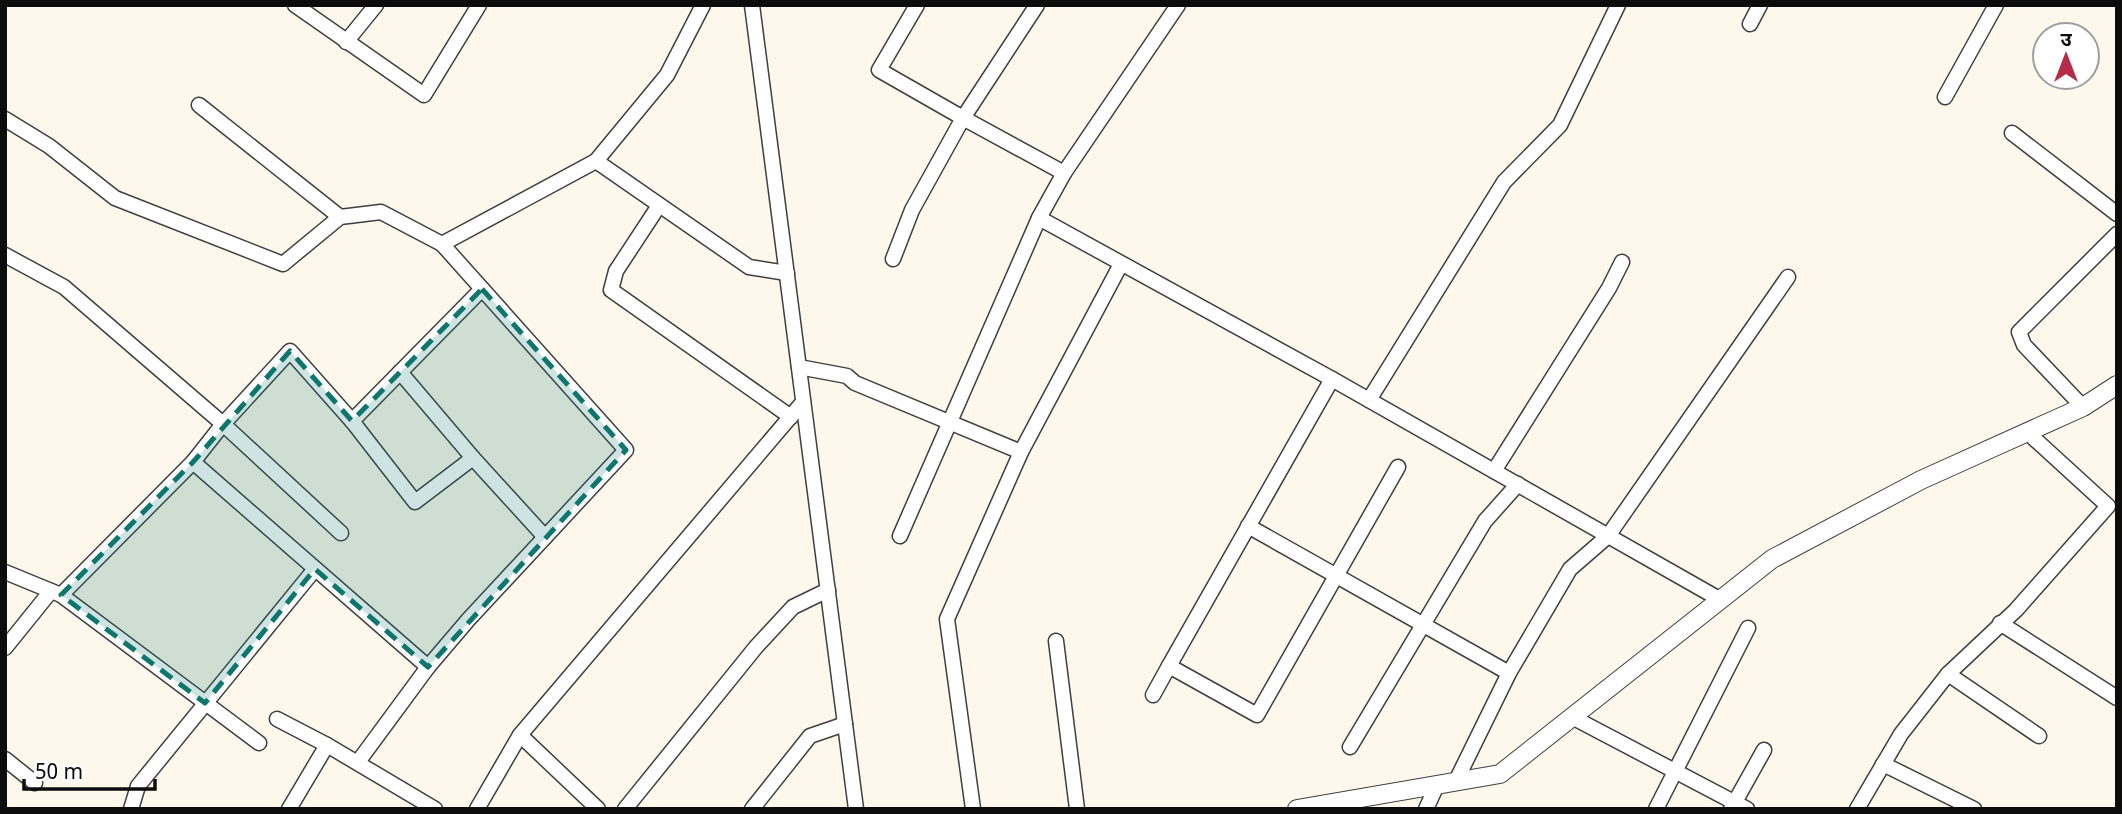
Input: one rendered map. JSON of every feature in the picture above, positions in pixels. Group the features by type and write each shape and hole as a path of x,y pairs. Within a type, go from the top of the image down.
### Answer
{"street":[{"path":"295,5 346,43 425,95 480,5"},
{"path":"346,43 376,5"},
{"path":"442,244 596,162 667,75 703,5"},
{"path":"752,5 856,809"},
{"path":"917,5 879,70 1064,173"},
{"path":"893,259 912,210 963,118 1037,5"},
{"path":"900,536 1039,218 1064,173 1178,5"},
{"path":"1750,24 1760,5"},
{"path":"1945,97 1996,5"},
{"path":"1369,400 1504,182 1560,125 1612,7"},
{"path":"199,105 340,217"},
{"path":"5,119 49,146 115,198 283,264 340,217 381,212 442,244 626,450 428,667 358,762"},
{"path":"2012,133 2117,214"},
{"path":"596,162 749,267 787,273"},
{"path":"658,207 616,271 611,290 791,417"},
{"path":"1039,218 1332,379 1721,600"},
{"path":"2083,407 2024,345 2018,332 2117,234"},
{"path":"5,255 64,287 223,424 341,533"},
{"path":"1494,471 1609,288 1622,262"},
{"path":"972,809 947,619 1021,452 1121,264"},
{"path":"1455,781 1509,673 1570,569 1608,536 1788,277"},
{"path":"352,421 482,289"},
{"path":"5,648 56,593 193,462 223,424 290,351 352,421 415,502 473,458"},
{"path":"799,367 847,376 855,383 1021,452"},
{"path":"400,372 545,537"},
{"path":"1153,695 1332,379"},
{"path":"1297,809 1500,774 1772,559 1922,480 2083,407 2117,385"},
{"path":"477,809 520,735 803,402"},
{"path":"1857,809 1914,714 1948,674 2016,610 2112,509 2027,432"},
{"path":"193,462 428,667"},
{"path":"1169,666 1256,715 1398,467"},
{"path":"1350,747 1485,521 1518,484"},
{"path":"1248,526 1509,673"},
{"path":"131,809 138,786 315,569"},
{"path":"5,572 56,593 259,743"},
{"path":"625,809 756,647 793,607 828,590"},
{"path":"2000,623 2117,698"},
{"path":"1656,809 1748,628"},
{"path":"1056,641 1077,809"},
{"path":"1948,674 2039,736"},
{"path":"1572,716 1737,806 1764,750"},
{"path":"277,719 358,762 435,809"},
{"path":"752,809 810,736 845,724"},
{"path":"520,735 598,809"},
{"path":"289,809 327,745"},
{"path":"5,759 35,783"},
{"path":"1883,764 1974,809"},
{"path":"1426,809 1437,785"}],"highlighted area":[{"path":"482,289 626,450 428,667 315,569 205,703 61,595 193,462 290,351 352,421"}]}
